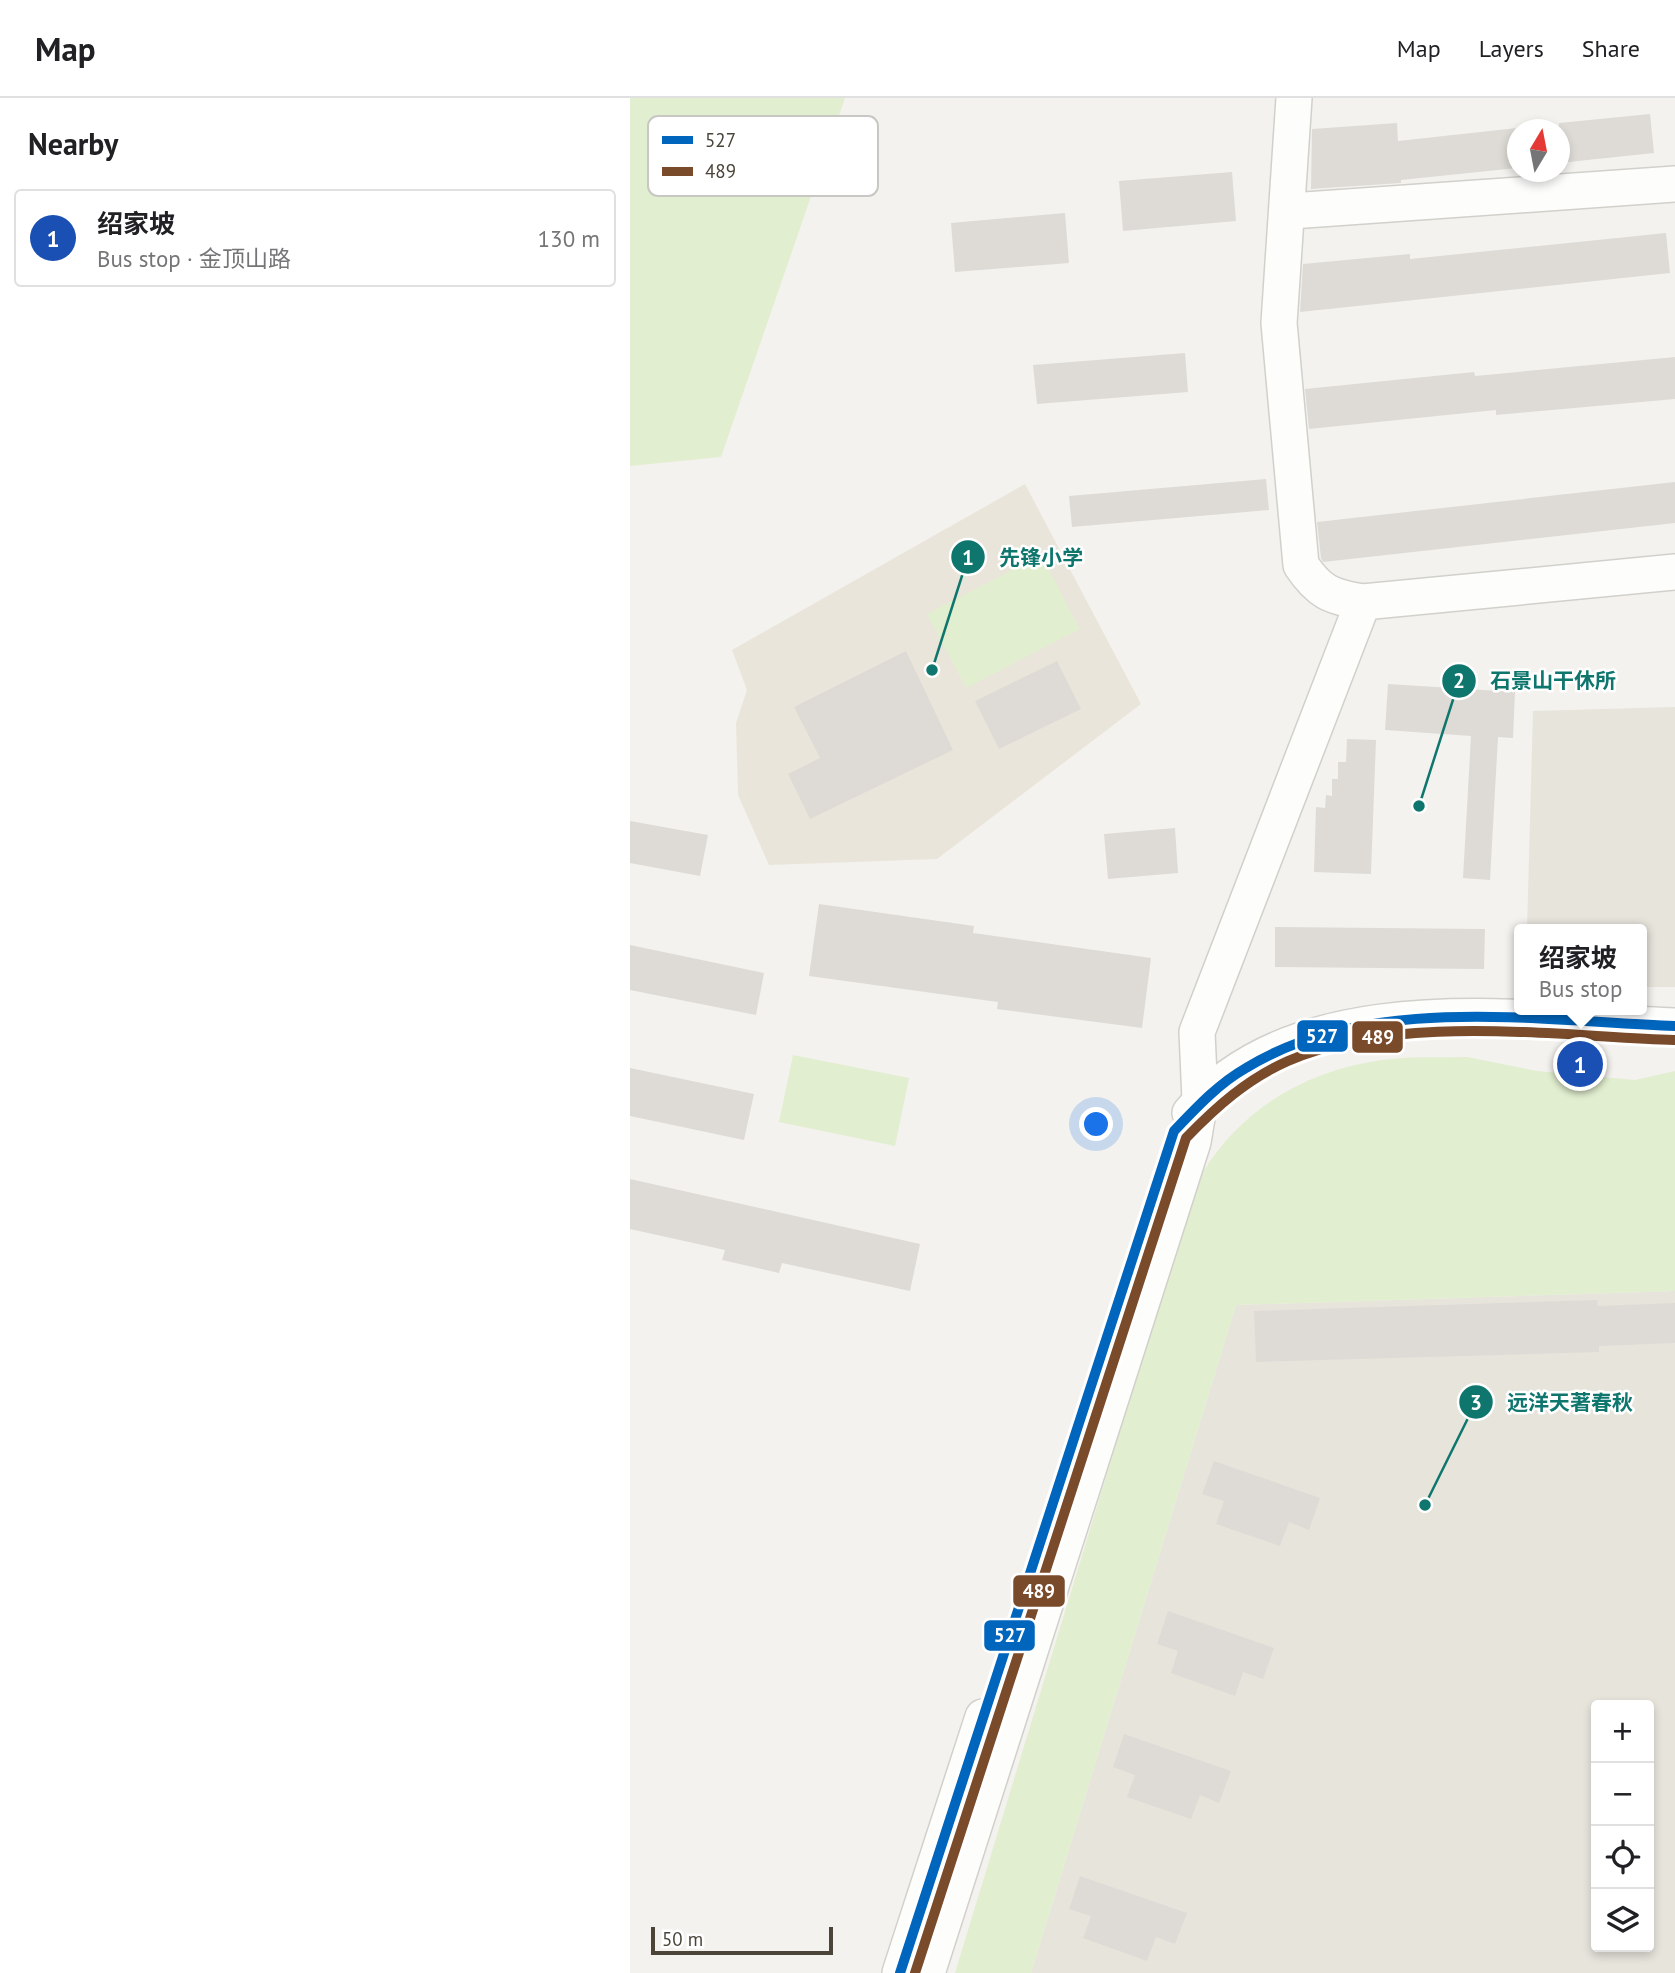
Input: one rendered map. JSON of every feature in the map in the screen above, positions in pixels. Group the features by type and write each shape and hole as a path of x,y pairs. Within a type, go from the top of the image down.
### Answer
{"street":[{"path":"1294,98 1279,323 1301,565 1315,586 1336,598 1363,602 1675,572"},
{"path":"1291,211 1675,184"},
{"path":"927,1973 1193,1142 1200,1100 1197,1032 1363,602"},
{"path":"900,1973 1174,1131 1200,1100 1242,1069 1315,1035 1372,1021 1434,1017 1675,1026"}],"shaded area":[{"path":"1025,484 1141,704 937,859 769,865 738,795 736,723 747,690 732,650"},
{"path":"1675,707 1675,987 1647,987 1647,924 1527,924 1533,711"},
{"path":"1675,1291 1675,1973 1031,1973 1236,1305"}],"green space":[{"path":"630,98 845,98 839,116 648,116 648,196 811,196 721,457 630,466"},
{"path":"1041,555 1080,629 966,688 927,614"},
{"path":"793,1055 909,1078 895,1146 779,1122"},
{"path":"1467,1057 1537,1071 1635,1080 1675,1071 1675,1291 1236,1305 1031,1973 955,1973 1194,1189 1203,1172 1219,1149 1257,1111 1303,1083 1355,1065 1382,1060"}],"building":[{"path":"1650,114 1654,153 1570,162 1570,122"},
{"path":"1397,123 1398,141 1507,129 1507,169 1401,180 1401,183 1311,189 1312,129"},
{"path":"1232,172 1236,221 1123,231 1119,181"},
{"path":"1065,213 1069,263 955,272 951,223"},
{"path":"1666,233 1670,273 1300,312 1303,264 1410,254 1410,259"},
{"path":"1185,353 1188,392 1037,404 1033,365"},
{"path":"1675,357 1675,399 1496,415 1496,410 1309,429 1305,389 1474,372 1475,376"},
{"path":"1266,479 1269,510 1072,527 1069,496"},
{"path":"1675,482 1675,523 1323,562 1321,558 1317,522"},
{"path":"906,651 953,750 810,819 788,774 820,758 794,707"},
{"path":"1057,661 1081,709 999,749 975,701"},
{"path":"1388,684 1515,692 1513,738 1498,737 1490,880 1463,878 1471,736 1385,730"},
{"path":"1347,739 1376,740 1371,874 1314,872 1316,807 1325,808 1326,795 1332,796 1332,779 1338,779 1338,762 1346,762"},
{"path":"630,821 708,835 700,876 630,863"},
{"path":"1175,828 1178,873 1108,879 1104,834"},
{"path":"819,904 974,926 973,933 1151,958 1142,1028 997,1009 998,1002 809,976"},
{"path":"1275,927 1485,929 1484,969 1275,967"},
{"path":"630,945 764,973 756,1015 630,990"},
{"path":"630,1068 754,1094 744,1140 630,1116"},
{"path":"630,1179 920,1244 910,1291 782,1263 779,1273 722,1260 725,1250 630,1229"},
{"path":"1597,1300 1598,1306 1675,1303 1675,1343 1599,1346 1599,1352 1256,1362 1254,1311"},
{"path":"1214,1461 1320,1498 1309,1530 1289,1522 1280,1546 1216,1524 1224,1501 1202,1494"},
{"path":"1168,1611 1274,1648 1263,1679 1243,1672 1235,1696 1171,1673 1178,1651 1157,1644"},
{"path":"1124,1734 1231,1771 1219,1803 1200,1795 1191,1819 1127,1797 1135,1775 1113,1767"},
{"path":"1080,1876 1187,1913 1175,1944 1156,1937 1147,1961 1083,1938 1091,1916 1069,1909"}],"transit line":[{"name":"527","path":"900,1973 1174,1131 1217,1089 1246,1068 1294,1044 1345,1029 1399,1020 1455,1017 1511,1017 1675,1026"},
{"name":"489","path":"915,1973 1186,1138 1221,1105 1259,1076 1288,1061 1331,1046 1377,1037 1478,1031 1674,1040"}],"place":[{"name":"先锋小学","path":"932,670"},
{"name":"石景山干休所","path":"1419,806"},
{"name":"绍家坡","path":"1580,1064"},
{"name":"远洋天著春秋","path":"1425,1505"}]}
